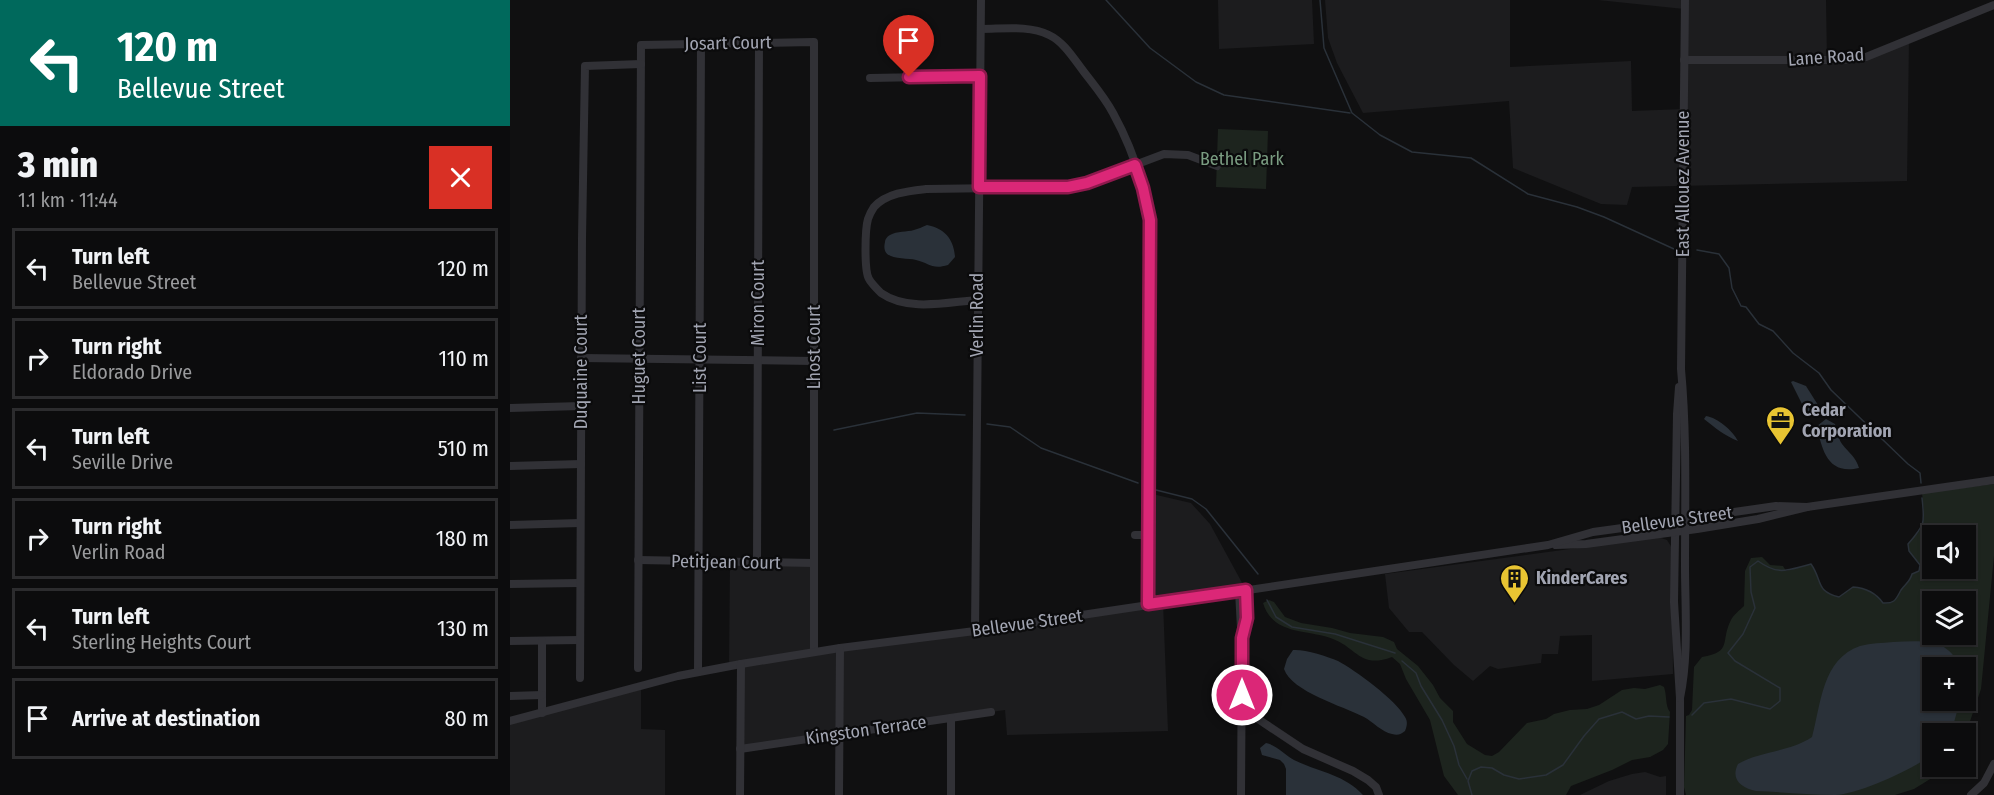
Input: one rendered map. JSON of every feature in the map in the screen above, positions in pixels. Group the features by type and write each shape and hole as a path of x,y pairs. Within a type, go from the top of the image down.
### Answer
{"street":[{"name":"Verlin Road","path":"975,631 981,0"},
{"name":"East Allouez Avenue","path":"1680,795 1680,698 1675,632 1674,531 1677,414 1681,369 1685,0"},
{"name":"Lane Road","path":"1684,60 1843,60 1866,57 1994,4"},
{"path":"981,29 1034,30 1051,35 1066,48 1113,111 1143,188 1150,220 1148,604"},
{"name":"Josart Court","path":"641,45 814,42"},
{"name":"Lhost Court","path":"814,42 814,652"},
{"name":"Miron Court","path":"757,562 759,43"},
{"name":"List Court","path":"699,672 700,44"},
{"name":"Huguet Court","path":"638,668 641,45"},
{"name":"Duquaine Court","path":"580,678 585,66 641,64"},
{"path":"870,78 980,76"},
{"path":"977,300 920,304 900,301 882,293 868,279 866,246 868,219 874,208 883,200 903,192 942,188 1068,187 1087,183 1164,154 1188,155 1216,166"},
{"path":"581,358 814,361"},
{"name":"East Allouez Avenue","path":"1680,698 1686,624 1687,530 1681,369"},
{"path":"510,408 581,406"},
{"path":"510,466 581,464"},
{"name":"Bellevue Street","path":"510,721 678,676 814,652 975,631 1548,545 1586,544 1687,530 1758,519 1807,507 1994,480"},
{"name":"Bellevue Street","path":"1548,545 1593,532 1776,507 1807,507"},
{"path":"510,525 580,523"},
{"path":"1135,535 1148,536"},
{"name":"Petitjean Court","path":"638,560 814,563"},
{"path":"510,584 580,583"},
{"path":"1241,795 1242,638 1247,618 1242,590"},
{"path":"510,641 580,640"},
{"path":"542,641 542,713"},
{"path":"839,795 840,648"},
{"path":"740,795 741,664"},
{"path":"510,696 542,695"},
{"name":"Kingston Terrace","path":"740,749 991,712"},
{"path":"1242,714 1258,719 1303,749 1353,771 1376,787 1379,795"},
{"path":"951,718 951,795"},
{"path":"1971,795 1984,783 1994,764"}],"shaded area":[{"path":"1218,0 1312,0 1314,44 1219,49"},
{"path":"1325,0 1510,0 1510,67 1631,61 1632,111 1684,109 1684,9 1598,0 1826,0 1827,60 1843,60 1909,40 1907,181 1632,187 1627,205 1601,204 1513,168 1509,101 1363,113 1337,63 1328,38"},
{"path":"927,225 947,235 953,245 955,257 948,265 934,266 916,260 890,256 886,253 885,241 889,235"},
{"path":"1791,382 1806,386 1818,405 1819,414 1811,417 1806,412"},
{"path":"1706,416 1724,425 1738,441 1704,419"},
{"path":"1826,419 1835,424 1841,442 1859,468 1840,468 1828,459 1821,444 1817,426"},
{"path":"1148,493 1191,503 1210,524 1246,590 1163,602 1168,731 1007,735 1005,710 740,749 741,664 729,666 730,562 814,563 814,651 1147,605"},
{"path":"1658,537 1667,540 1672,548 1673,674 1592,681 1592,635 1560,636 1558,654 1542,654 1541,663 1498,669 1490,666 1473,681 1422,632 1409,632 1389,608 1385,574"},
{"path":"1922,642 1922,645 1941,646 1955,657 1922,657 1922,711 1957,711 1954,723 1922,723 1922,761 1885,780 1846,794 1756,791 1742,785 1735,775 1738,764 1756,756 1794,746 1812,737 1821,697 1830,672 1847,652 1872,644"},
{"path":"1293,650 1333,659 1364,678 1400,710 1407,721 1405,731 1398,735 1388,733 1364,717 1319,698 1297,685 1284,669"},
{"path":"641,686 641,729 665,730 665,795 510,795 510,721"},
{"path":"1266,743 1294,760 1348,782 1363,795 1286,795 1286,769 1280,760 1262,755 1260,748"},
{"path":"1645,772 1660,777 1666,776 1666,795 1580,795 1609,781"}],"green space":[{"name":"Bethel Park","path":"1218,129 1268,131 1266,189 1216,187"},
{"path":"1994,484 1994,556 1981,689 1976,704 1976,657 1922,657 1922,711 1974,711 1969,723 1922,723 1922,777 1933,777 1914,789 1895,795 1686,795 1684,787 1686,716 1692,710 1694,667 1702,657 1712,655 1722,649 1732,618 1744,606 1745,571 1751,558 1762,557 1770,565 1783,566 1786,571 1811,564 1820,585 1831,595 1839,597 1853,587 1874,594 1883,603 1890,603 1912,574 1919,571 1920,565 1909,551 1908,544 1922,528 1922,579 1976,579 1976,525 1922,525 1922,493"},
{"path":"1269,600 1274,602 1285,617 1301,623 1383,637 1394,642 1397,649 1418,666 1440,698 1453,711 1453,722 1467,744 1485,755 1492,756 1499,752 1527,723 1570,710 1587,709 1599,705 1622,690 1645,689 1660,685 1664,687 1670,712 1668,744 1663,750 1650,757 1632,760 1571,786 1566,795 1458,795 1444,776 1430,720 1400,664 1392,657 1373,661 1366,659 1333,639 1283,626 1268,614 1263,603"}],"waterway":[{"path":"1106,0 1150,48 1196,82 1224,95 1350,113"},
{"path":"1320,0 1324,48 1352,113 1380,135 1412,152 1471,158 1528,194 1604,217 1674,249"},
{"path":"1697,250 1719,254 1729,268 1732,288 1741,306 1746,307 1759,324 1773,331 1793,353 1819,373 1831,390 1920,473 1921,483"},
{"path":"834,430 917,413 965,415"},
{"path":"987,424 1010,427 1041,448 1138,483"},
{"path":"1156,490 1192,499 1206,509 1258,574"},
{"path":"1692,715 1704,703 1731,699 1770,709 1780,701 1780,688 1735,661 1728,653 1743,634 1755,608 1751,592 1750,567 1758,561 1778,570 1789,570 1811,564 1820,585 1831,595 1839,597 1853,587 1870,592 1883,603 1893,602 1912,574 1919,571 1920,565 1909,551 1908,544 1922,523 1922,498"},
{"path":"1267,600 1276,617 1292,627 1335,634 1395,653"},
{"path":"1402,661 1416,673 1421,686 1442,720 1454,746 1459,765 1467,779"},
{"path":"1472,795 1468,781 1472,771 1481,767 1492,768 1504,775 1519,779 1546,775 1563,765 1599,719 1622,712 1636,719 1649,716 1669,717"}],"place":[{"name":"Cedar Corporation","path":"1781,446"},
{"name":"KinderCares","path":"1515,604"}],"route":[{"path":"909,77 980,76 979,187 1068,187 1087,183 1135,165 1150,220 1151,250 1148,604 1246,590 1247,618 1242,638 1242,695"}]}
